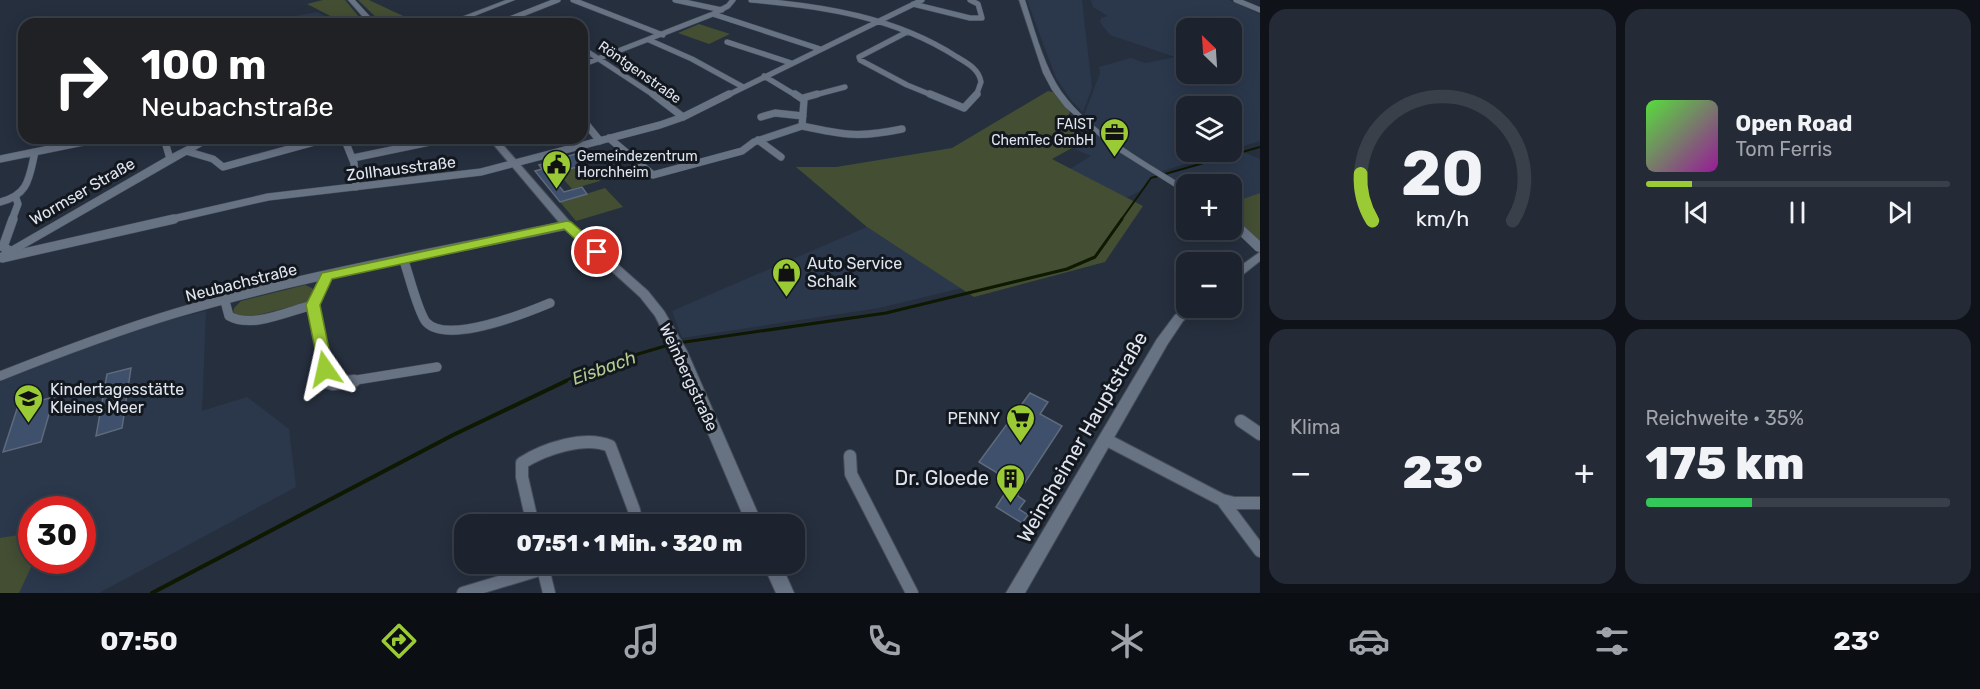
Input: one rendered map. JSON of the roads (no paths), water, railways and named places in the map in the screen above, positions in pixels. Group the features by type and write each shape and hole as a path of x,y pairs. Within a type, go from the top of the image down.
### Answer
{"main road":[{"path":"351,0 368,18"},
{"path":"463,18 512,0"},
{"path":"1022,0 1054,89 1090,125 1176,184"},
{"name":"Wormser Straße","path":"5,256 199,144"},
{"path":"1242,231 1260,248"}],"street":[{"path":"516,17 558,0"},
{"path":"573,0 663,35"},
{"path":"675,0 722,10"},
{"path":"588,63 713,14 722,10 733,0"},
{"path":"751,0 821,7 907,32 945,49 976,70 980,76 981,83 976,97 964,108 907,85 860,60 859,57 863,54 907,32"},
{"name":"Zollhausstraße","path":"5,256 258,199 482,172 600,141 683,117 922,0"},
{"path":"913,4 970,18 982,18 978,4 970,0"},
{"path":"1236,0 1260,10"},
{"path":"713,14 820,49"},
{"path":"649,40 692,59 743,87"},
{"path":"727,42 791,63"},
{"name":"Röntgenstraße","path":"588,51 638,83 683,117"},
{"path":"764,76 802,98 845,87"},
{"path":"802,98 802,126"},
{"path":"761,117 775,113 803,116"},
{"path":"588,126 600,141"},
{"path":"609,138 653,175 742,151 758,140 802,126 848,136 874,135 902,129"},
{"path":"758,140 781,157"},
{"path":"0,159 74,144"},
{"path":"166,144 170,159"},
{"path":"186,151 213,159 222,167 307,144"},
{"path":"347,144 353,158 356,187"},
{"path":"353,158 420,144"},
{"name":"Weinbergstraße","path":"497,144 567,225 644,294 660,314 680,351 750,514"},
{"path":"0,202 16,198 23,192 35,152"},
{"path":"5,256 3,247 18,204 16,198"},
{"name":"Neubachstraße","path":"0,376 122,329 225,301 327,276 567,225"},
{"path":"1242,269 1260,255"},
{"path":"404,261 423,319 439,330 458,330 531,312 550,303"},
{"path":"327,276 313,305 326,372 318,379 333,384 437,367"},
{"path":"225,301 231,318 247,322 313,305"},
{"name":"Weinsheimer Hauptstraße","path":"1015,593 1164,338 1179,318"},
{"path":"1241,421 1260,434"},
{"path":"1105,439 1222,500 1234,503 1260,502"},
{"path":"530,514 522,477 522,463 535,456 599,440 610,446 635,514"},
{"path":"850,456 851,474 912,593"},
{"path":"1222,500 1260,551"},
{"path":"463,593 519,574"},
{"path":"544,574 549,593"},
{"path":"776,574 785,593"}],"waterway":[{"path":"1121,220 1151,178 1260,147"},
{"name":"Eisbach","path":"678,343 886,313 1067,269 1095,257 1122,219"},
{"name":"Eisbach","path":"563,382 594,367 672,344"},
{"name":"Eisbach","path":"152,593 453,435 566,381"}],"place":[{"name":"FAIST ChemTec GmbH","path":"1115,158"},
{"name":"Gemeindezentrum Horchheim","path":"556,190"},
{"name":"Auto Service Schalk","path":"786,298"},
{"name":"Kindertagesstätte Kleines Meer","path":"29,424"},
{"name":"PENNY","path":"1021,444"},
{"name":"Dr. Gloede","path":"1010,504"}]}
